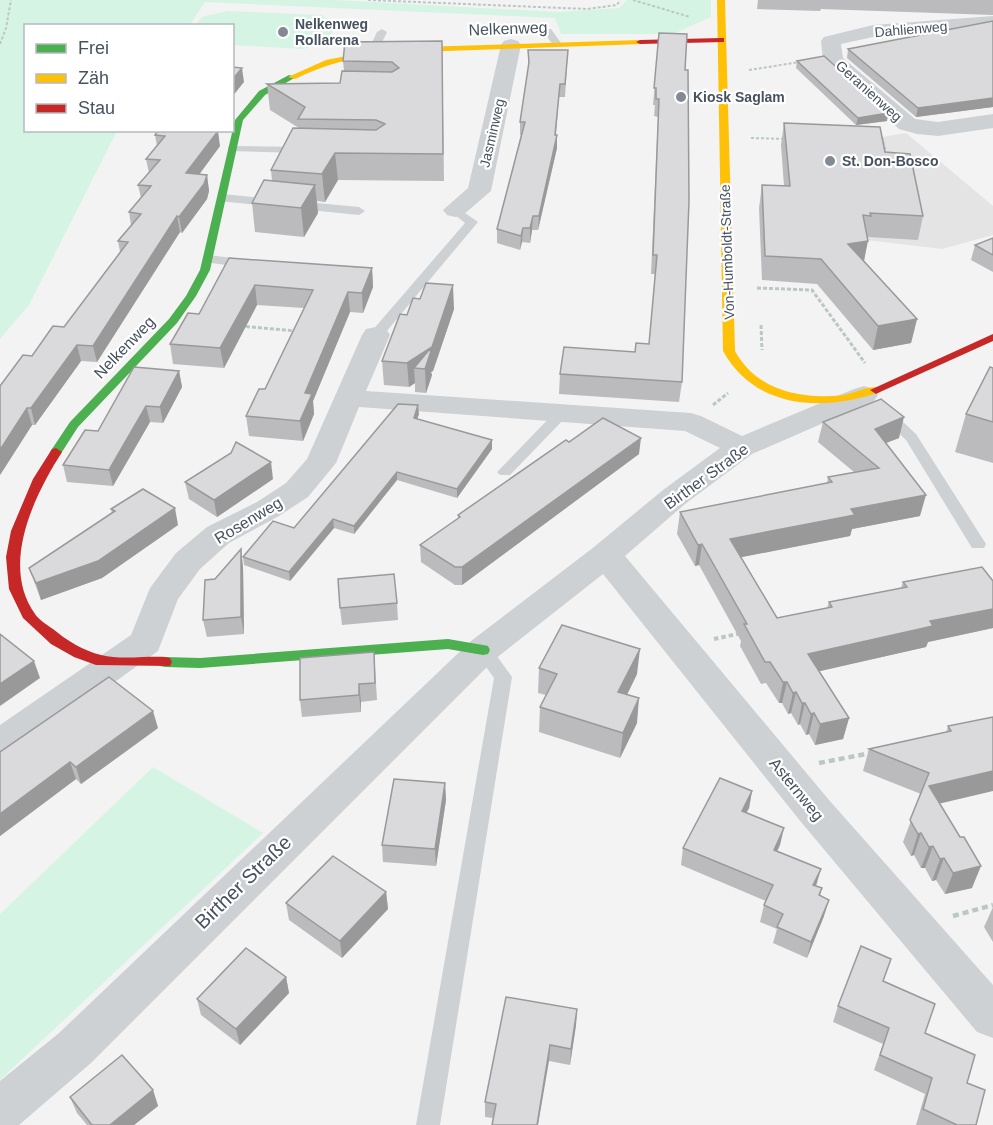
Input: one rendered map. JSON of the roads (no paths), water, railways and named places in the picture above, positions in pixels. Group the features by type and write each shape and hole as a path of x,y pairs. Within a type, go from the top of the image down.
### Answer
{"street":[{"name":"Von-Humboldt-Straße","path":"721,0 729,351 734,365 771,391 800,397 832,399 864,395"},
{"name":"Dahlienweg","path":"832,49 873,31 993,22"},
{"name":"Nelkenweg","path":"483,650 448,644 200,663 101,661 79,653 56,640 30,618 16,589 13,557 18,531 39,478 53,454 98,398 173,321 206,270 239,120 250,105 268,90 313,65 373,51 556,43 721,40"},
{"name":"Jasminweg","path":"455,210 479,191 512,45"},
{"name":"Geranienweg","path":"832,49 833,60 907,124 931,129 993,121"},
{"name":"Rosenweg","path":"0,745 146,642 162,596 188,561 218,535 268,509 297,490 321,463 376,335"},
{"name":"Birther Straße","path":"12,1111 208,915 483,650 606,555 674,497 741,447 991,341"},
{"path":"349,398 691,422 741,447"},
{"name":"Asternweg","path":"606,555 814,812 993,1017"}],"lane":[{"path":"548,31 556,43"},
{"path":"373,51 382,32"},
{"path":"268,90 290,90"},
{"path":"232,149 310,150"},
{"path":"222,198 359,211"},
{"path":"376,335 472,222 455,210"},
{"path":"208,259 265,266"},
{"path":"864,395 911,437 978,544"},
{"path":"505,472 562,413"},
{"path":"428,1125 503,677 483,650"}],"place":[{"name":"Nelkenweg Rollarena","path":"283,32"},
{"name":"Kiosk Saglam","path":"681,97"},
{"name":"St. Don-Bosco","path":"830,161"}]}
